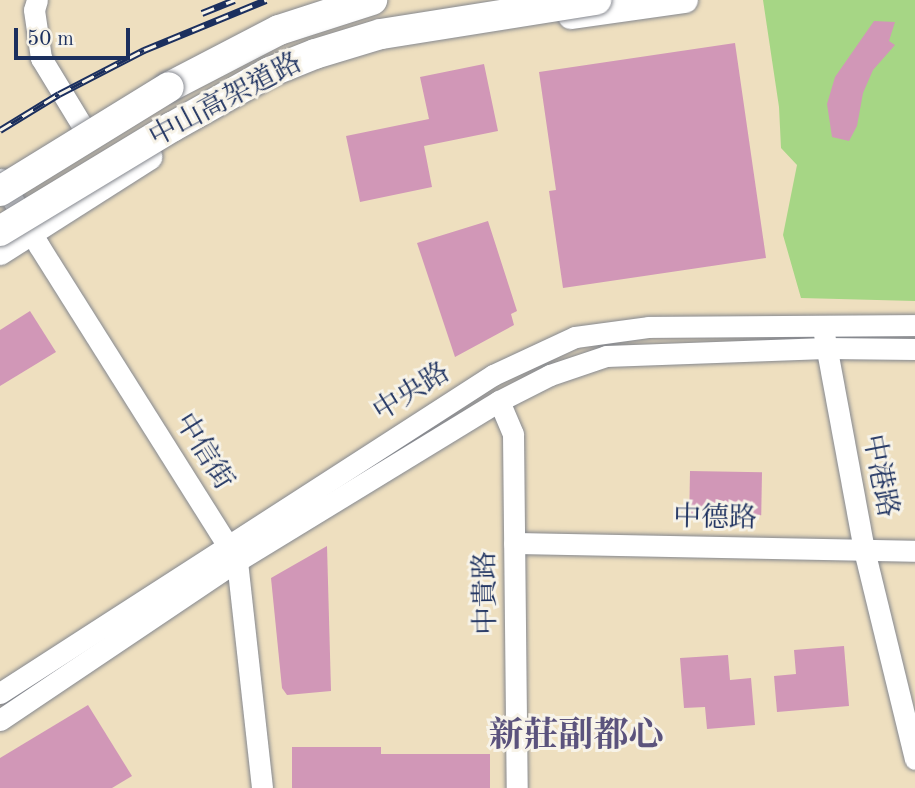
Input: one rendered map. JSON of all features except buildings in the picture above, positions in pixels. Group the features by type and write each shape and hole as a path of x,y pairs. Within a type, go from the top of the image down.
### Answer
{"highway":[{"name":"中山高架道路","path":"2,191 225,56 279,30 372,0"},
{"path":"2,191 290,44 392,13 479,0"},
{"name":"中山高架道路","path":"0,231 270,72 315,54 382,34 596,0"}],"main road":[{"path":"2,191 49,153 257,29 337,0"},
{"path":"0,252 174,141 265,87 363,50 413,39 685,0"},
{"path":"141,98 142,114 149,130 160,140 174,141"}],"street":[{"path":"37,0 34,10 41,58 86,132"},
{"name":"中信街","path":"2,191 32,232 232,553 262,788"},
{"name":"中港路","path":"822,325 864,550 915,759"},
{"name":"中央路","path":"0,720 232,553 493,375 575,337 649,327 915,326"},
{"name":"中央路","path":"0,693 232,553 499,401 550,375 606,356 826,348 915,349"},
{"name":"中貴路","path":"499,401 513,434 517,788"},
{"name":"中德路","path":"514,543 915,551"}],"green space":[{"path":"763,0 915,0 915,301 801,298 783,235 797,165 781,148 779,107"}],"railway":[{"path":"202,13 235,0"},
{"path":"0,130 59,94 144,50 266,0"}],"district":[{"name":"新莊副都心","path":"576,737"}]}
